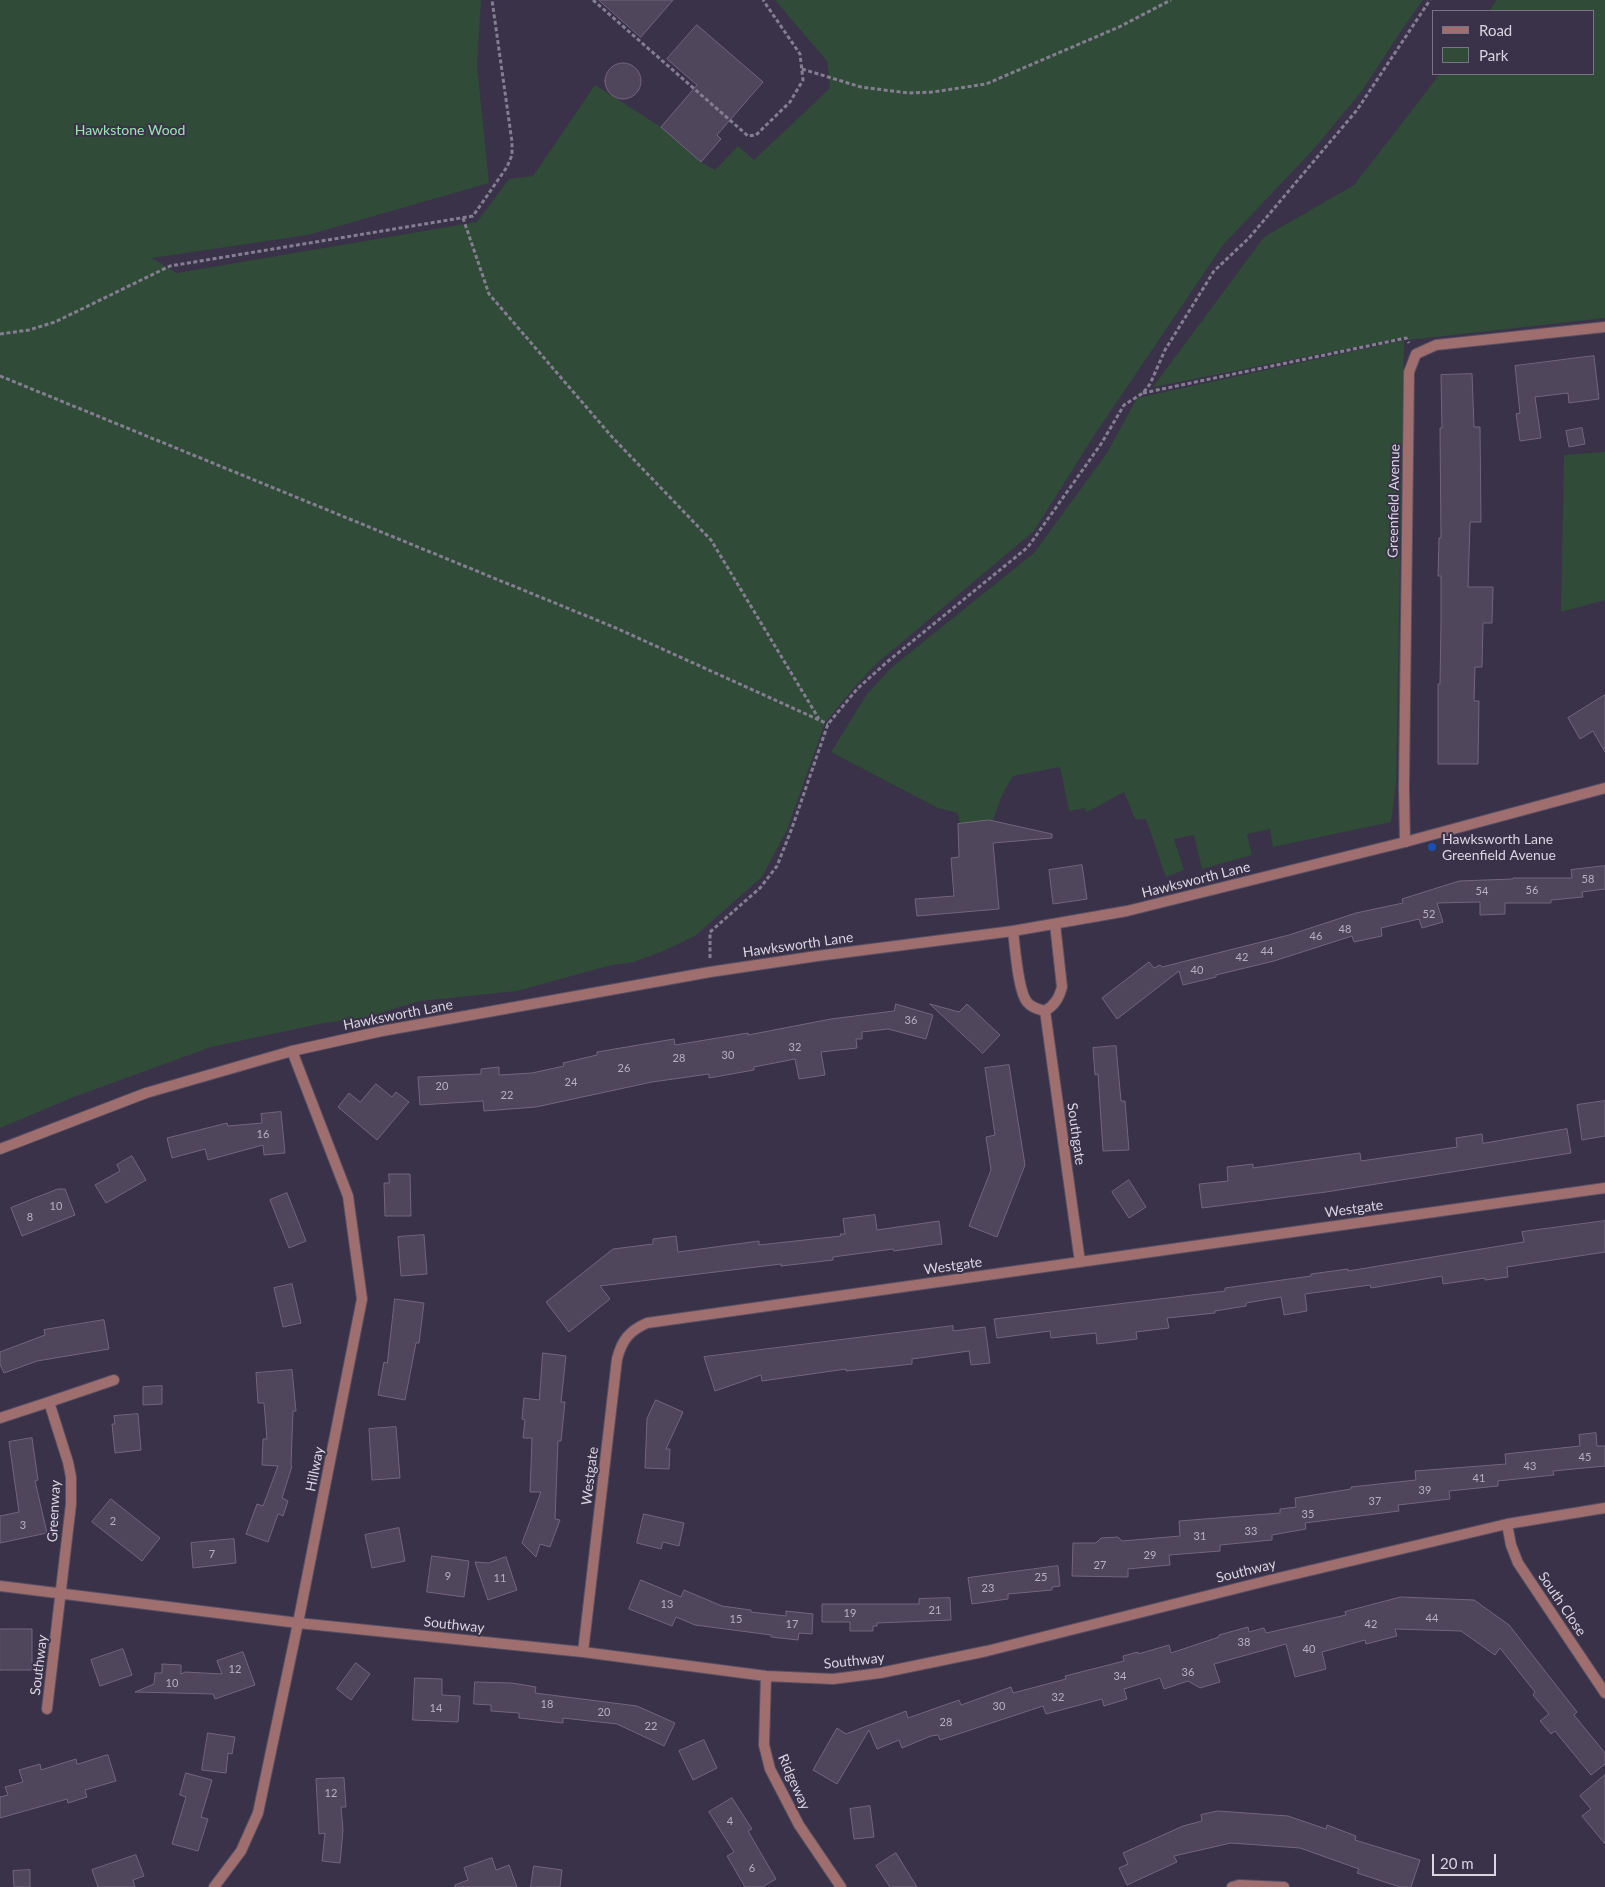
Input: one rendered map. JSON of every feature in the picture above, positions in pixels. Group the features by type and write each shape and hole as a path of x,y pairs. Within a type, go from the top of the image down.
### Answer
{"street":[{"path":"1416,354 1436,345 1605,327"},
{"name":"Greenfield Avenue","path":"1405,842 1409,372 1416,354"},
{"name":"Hawksworth Lane","path":"0,1149 146,1093 292,1051 382,1031 710,972 817,956 1013,931 1127,911 1405,842 1605,788"},
{"path":"1013,931 1022,991 1026,1001 1034,1008 1045,1011 1053,1006 1060,996 1062,987 1055,924"},
{"name":"Southgate","path":"1045,1011 1080,1262"},
{"name":"Hillway","path":"214,1887 241,1851 258,1814 362,1299 348,1196 292,1051"},
{"name":"Westgate","path":"583,1652 617,1359 625,1338 635,1329 647,1323 1605,1188"},
{"path":"0,1418 114,1380"},
{"name":"Greenway","path":"49,1402 63,1444 71,1477 71,1504 62,1594"},
{"name":"Southway","path":"0,1586 298,1623 583,1652 766,1676 833,1679 880,1673 987,1650 1260,1582 1507,1524 1605,1508"},
{"name":"South Close","path":"1507,1524 1511,1545 1518,1563 1605,1693"},
{"name":"Southway","path":"47,1709 62,1594"},
{"name":"Ridgeway","path":"766,1676 764,1745 770,1769 798,1825 841,1887"},
{"path":"1232,1887 1239,1885 1284,1887"}],"path":[{"path":"0,334 29,330 55,322 170,266 473,216 508,167 512,155 512,142 492,0"},
{"path":"593,0 748,136 756,135 790,102 803,80 800,54 763,0"},
{"path":"802,69 861,87 908,93 933,92 986,84 1118,27 1171,0"},
{"path":"710,972 710,932 760,888 777,866 828,724 858,689 887,662 1028,547 1101,444 1124,405 1142,393 1150,384 1165,350 1214,271 1249,238 1357,110 1430,0"},
{"path":"462,218 489,294 613,438 712,540 819,719"},
{"path":"1142,393 1406,338 1416,354"},
{"path":"0,376 616,628 828,724"}],"green space":[{"name":"Hawkstone Wood","path":"0,0 481,0 477,65 489,183 308,235 152,258 177,273 477,222 509,179 533,176 595,85 661,127 701,162 715,170 738,146 754,160 830,88 827,61 775,0 1423,0 1361,92 1312,151 1223,245 1093,437 1034,531 876,664 825,723 787,830 762,877 695,936 634,962 608,966 517,991 420,1001 364,1018 324,1023 211,1047 74,1097 0,1128"},
{"path":"1497,0 1605,0 1605,318 1408,340 1407,337 1153,387 1264,237 1354,185 1439,75 1595,75 1595,10 1490,10"},
{"path":"1404,340 1396,783 1391,822 1273,847 1270,829 1247,834 1252,855 1202,869 1194,835 1174,839 1184,870 1166,877 1146,819 1135,819 1124,792 1086,812 1085,808 1069,811 1060,767 1013,776 1002,795 993,820 960,824 958,813 938,808 831,752 867,694 892,667 1034,553 1107,453 1137,398"},
{"path":"1605,452 1605,600 1561,612 1564,455"}],"building":[{"path":"599,0 673,0 641,37"},
{"path":"697,25 763,82 717,135 721,139 701,162 661,127 697,85 667,59"},
{"path":"623,63 630,64 636,68 640,74 640,88 636,94 630,98 623,99 616,98 610,94 606,88 605,81 606,74 610,68 616,64"},
{"path":"1594,356 1599,399 1569,403 1568,393 1535,397 1541,438 1520,441 1516,414 1520,413 1515,366"},
{"path":"1472,374 1474,427 1480,427 1481,522 1470,522 1468,587 1493,587 1492,623 1483,623 1482,667 1475,667 1474,701 1479,701 1478,764 1438,764 1438,684 1440,684 1441,623 1441,576 1438,576 1439,538 1441,538 1441,375"},
{"path":"1582,428 1585,444 1569,447 1566,431"},
{"path":"1605,695 1605,752 1593,731 1580,739 1568,718"},
{"path":"989,820 1052,834 1052,838 993,843 999,909 917,916 915,899 954,896 951,858 959,857 958,824"},
{"path":"1082,865 1087,899 1053,904 1049,870"},
{"path":"1605,866 1605,889 1582,892 1583,897 1551,900 1551,903 1505,903 1505,914 1480,915 1480,902 1437,903 1443,922 1422,928 1419,919 1381,928 1382,936 1354,942 1352,936 1274,961 1183,985 1179,971 1117,1019 1102,998 1149,962 1154,968 1160,965 1162,967 1289,935 1356,913 1403,903 1402,899 1459,881 1513,878 1572,878 1571,870"},
{"path":"896,1004 933,1015 926,1039 888,1029 862,1032 862,1039 856,1039 857,1048 821,1052 825,1075 799,1079 795,1059 754,1067 754,1070 709,1078 709,1074 652,1082 536,1107 484,1111 483,1101 420,1105 418,1077 481,1074 481,1069 499,1067 499,1075 532,1073 564,1066 563,1063 597,1055 597,1052 674,1039 675,1045 748,1033 748,1035 831,1019 894,1011"},
{"path":"930,1004 959,1012 967,1004 1000,1035 983,1053"},
{"path":"1116,1046 1121,1101 1125,1101 1129,1150 1103,1151 1098,1074 1095,1075 1093,1048"},
{"path":"1009,1065 1025,1165 997,1237 969,1226 991,1170 986,1137 995,1135 985,1068"},
{"path":"376,1084 392,1097 396,1092 409,1102 377,1140 338,1107 349,1093 360,1102"},
{"path":"1605,1101 1605,1136 1582,1140 1577,1105"},
{"path":"281,1112 285,1153 264,1155 263,1145 208,1160 205,1149 172,1158 167,1138 227,1123 228,1126 262,1123 261,1114"},
{"path":"1567,1129 1571,1153 1326,1192 1202,1208 1199,1184 1228,1181 1227,1167 1253,1164 1253,1168 1360,1153 1361,1161 1457,1147 1456,1138 1482,1134 1483,1143"},
{"path":"132,1156 146,1180 106,1203 95,1185 120,1171 117,1165"},
{"path":"389,1174 410,1174 411,1216 385,1216 384,1183 389,1183"},
{"path":"1129,1180 1146,1207 1129,1218 1112,1192"},
{"path":"58,1189 65,1189 75,1215 22,1236 11,1208"},
{"path":"287,1193 306,1241 289,1248 270,1200"},
{"path":"875,1215 877,1230 939,1221 942,1244 833,1257 833,1260 781,1266 781,1264 600,1286 610,1299 569,1332 546,1302 613,1249 653,1244 653,1239 676,1236 678,1252 759,1241 759,1245 841,1236 840,1234 845,1234 843,1219"},
{"path":"1605,1221 1605,1252 1507,1267 1508,1277 1443,1284 1442,1276 1371,1288 1370,1285 1305,1294 1307,1311 1284,1315 1281,1297 1246,1303 1246,1306 1215,1311 1215,1313 1167,1318 1169,1328 1136,1332 1137,1339 1097,1344 1096,1333 1051,1338 1050,1331 997,1338 994,1319 1225,1291 1225,1288 1311,1276 1311,1274 1348,1269 1348,1271 1524,1242 1522,1232"},
{"path":"424,1235 427,1274 401,1276 398,1237"},
{"path":"292,1284 301,1323 283,1327 274,1288"},
{"path":"395,1299 424,1303 419,1343 416,1343 405,1400 378,1395 384,1362 387,1363"},
{"path":"104,1320 109,1349 37,1361 4,1373 0,1364 0,1352 45,1335 44,1330"},
{"path":"953,1326 953,1331 985,1327 990,1363 971,1365 969,1351 912,1359 912,1364 895,1366 846,1371 846,1369 762,1381 761,1375 715,1391 704,1357"},
{"path":"543,1353 566,1356 561,1402 565,1402 561,1441 558,1441 555,1519 560,1520 550,1547 540,1544 536,1557 522,1543 541,1492 530,1492 532,1438 523,1438 525,1420 522,1419 524,1398 539,1400"},
{"path":"292,1370 296,1411 293,1411 292,1466 282,1498 288,1501 283,1516 278,1514 268,1542 246,1534 257,1504 263,1506 278,1466 262,1465 263,1439 267,1439 264,1403 258,1403 256,1373"},
{"path":"162,1386 162,1404 143,1405 143,1387"},
{"path":"656,1400 683,1412 666,1449 670,1449 669,1469 645,1468 647,1419"},
{"path":"138,1414 141,1450 115,1453 112,1424 115,1424 114,1416"},
{"path":"396,1427 400,1478 372,1480 369,1429"},
{"path":"1596,1433 1597,1446 1605,1446 1605,1466 1553,1471 1554,1475 1498,1481 1498,1486 1449,1491 1450,1499 1398,1505 1399,1511 1305,1523 1306,1529 1272,1535 1272,1540 1220,1545 1220,1551 1169,1555 1170,1565 1128,1569 1128,1577 1072,1576 1073,1543 1096,1543 1101,1538 1118,1537 1122,1541 1180,1536 1179,1521 1280,1513 1280,1509 1296,1507 1295,1498 1351,1489 1351,1487 1416,1480 1415,1471 1506,1464 1505,1454 1580,1446 1579,1435"},
{"path":"32,1438 38,1480 35,1481 47,1533 0,1543 0,1516 19,1512 9,1442"},
{"path":"111,1499 160,1538 142,1561 92,1522"},
{"path":"644,1514 684,1523 679,1546 663,1542 661,1549 637,1543"},
{"path":"399,1528 405,1561 372,1568 365,1535"},
{"path":"234,1539 236,1563 193,1568 191,1543"},
{"path":"432,1556 469,1561 464,1597 427,1592"},
{"path":"506,1557 517,1590 488,1600 475,1562 488,1563"},
{"path":"1058,1566 1060,1586 1052,1587 1052,1590 1008,1594 1008,1599 972,1604 968,1578"},
{"path":"641,1580 681,1597 684,1590 722,1606 751,1610 751,1612 786,1616 786,1611 813,1614 812,1634 799,1633 798,1640 771,1637 771,1635 695,1625 676,1617 672,1626 629,1609"},
{"path":"1401,1597 1474,1600 1509,1625 1577,1712 1574,1715 1605,1753 1605,1764 1591,1775 1555,1731 1551,1734 1540,1721 1549,1714 1533,1695 1535,1692 1500,1648 1495,1655 1461,1631 1395,1629 1397,1636 1366,1644 1365,1640 1322,1652 1326,1669 1295,1677 1286,1644 1214,1664 1220,1682 1200,1688 1188,1681 1164,1689 1160,1678 1124,1689 1127,1699 1104,1706 1102,1699 1046,1714 1043,1706 940,1740 938,1735 931,1736 902,1748 899,1740 877,1749 869,1730 837,1784 813,1770 837,1728 846,1734 906,1711 908,1718 959,1700 961,1705 1011,1687 1013,1693 1066,1679 1065,1676 1124,1661 1123,1656 1138,1652 1138,1654 1169,1645 1171,1653 1219,1637 1219,1635 1248,1627 1249,1632 1264,1628 1266,1633 1346,1615 1345,1612"},
{"path":"950,1598 951,1620 877,1623 877,1626 873,1626 873,1631 850,1631 850,1622 822,1622 822,1604 919,1604 919,1599"},
{"path":"0,1629 32,1629 32,1670 0,1670"},
{"path":"123,1649 132,1675 100,1686 91,1660"},
{"path":"243,1652 255,1685 215,1699 213,1694 135,1692 154,1684 155,1673 162,1673 162,1664 181,1665 181,1674 185,1672 222,1674 217,1661"},
{"path":"356,1663 370,1674 351,1700 337,1689"},
{"path":"415,1678 442,1679 442,1695 460,1696 458,1722 413,1720"},
{"path":"475,1682 512,1683 536,1687 535,1693 637,1706 675,1723 664,1746 617,1724 563,1718 563,1723 519,1718 519,1713 491,1711 491,1705 474,1704"},
{"path":"208,1733 235,1737 232,1754 228,1753 226,1773 202,1770"},
{"path":"704,1740 717,1768 693,1780 679,1751"},
{"path":"108,1755 116,1781 85,1790 87,1797 68,1803 67,1799 0,1818 0,1797 8,1795 5,1787 23,1782 19,1770 40,1764 41,1770 76,1759 77,1764"},
{"path":"186,1773 212,1780 201,1817 208,1819 198,1851 172,1844 186,1797 180,1795"},
{"path":"1605,1775 1605,1844 1582,1816 1591,1809 1580,1796"},
{"path":"344,1778 346,1807 341,1807 343,1830 340,1863 322,1861 325,1833 319,1834 316,1779"},
{"path":"732,1798 752,1829 748,1831 776,1879 762,1887 745,1887 727,1856 734,1852 709,1812"},
{"path":"870,1806 874,1837 854,1839 850,1809"},
{"path":"1218,1811 1288,1816 1326,1829 1327,1825 1356,1836 1355,1840 1420,1860 1411,1887 1400,1887 1357,1873 1359,1869 1300,1848 1231,1843 1174,1856 1177,1862 1127,1885 1119,1868 1128,1864 1123,1853 1183,1826 1202,1821 1201,1815"},
{"path":"896,1853 917,1887 890,1887 876,1866"},
{"path":"136,1855 144,1876 133,1880 135,1887 98,1887 92,1870"},
{"path":"492,1858 496,1870 509,1865 517,1887 455,1887 455,1885 468,1880 464,1868"},
{"path":"534,1866 562,1870 560,1887 531,1887"},
{"path":"30,1870 30,1887 14,1887 13,1871"}],"place":[{"name":"Hawksworth Lane Greenfield Avenue","path":"1432,847"}]}
